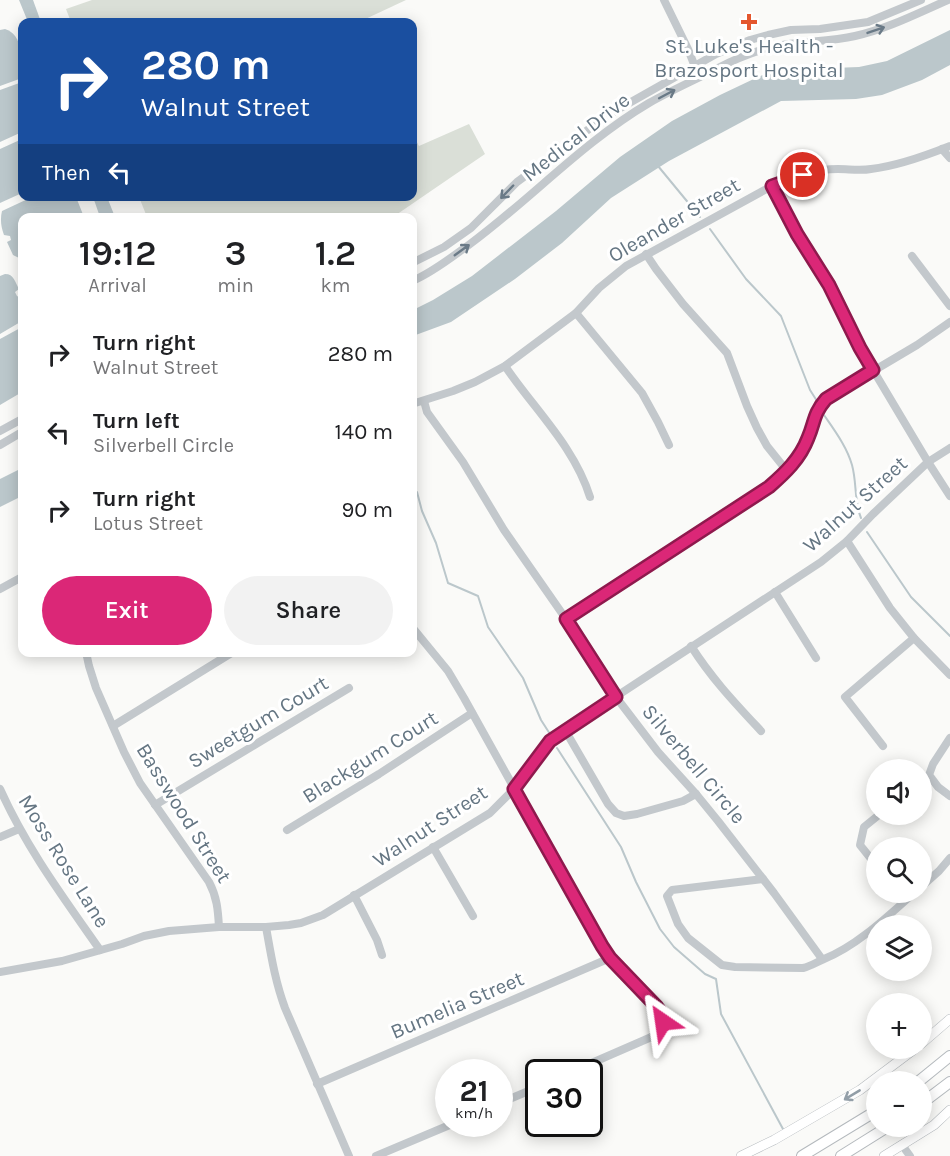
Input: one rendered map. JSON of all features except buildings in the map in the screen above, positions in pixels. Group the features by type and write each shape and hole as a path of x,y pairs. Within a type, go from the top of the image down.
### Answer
{"highway":[{"path":"932,1071 950,1056"},
{"path":"932,1096 950,1082"},
{"path":"802,1156 866,1117"},
{"path":"841,1156 871,1137"}],"main road":[{"path":"932,1035 950,1019"},
{"path":"741,1156 774,1140 860,1090 901,1059"},
{"path":"884,1156 934,1125 950,1110"}],"street":[{"path":"664,0 699,77"},
{"name":"Medical Drive","path":"417,260 444,247 471,228 517,182 608,115 716,54 750,40 791,30 820,29 868,22 921,0"},
{"name":"Medical Drive","path":"417,278 448,260 492,228 557,171 622,121 648,104 699,77 736,58 771,47 871,32 948,0"},
{"path":"946,147 950,158"},
{"name":"Oleander Street","path":"417,403 475,382 505,366 576,313 607,280 626,266 782,181 819,171 871,170 887,167 946,147"},
{"path":"772,186 797,234 829,285 860,348 950,496"},
{"path":"646,254 683,304 727,353 757,428 767,446 787,471"},
{"path":"912,256 950,306"},
{"path":"576,313 642,393 669,445"},
{"path":"566,619 769,487 800,455 809,437 815,412 826,399 917,345 950,322"},
{"path":"505,366 569,452 590,497"},
{"name":"Silverbell Circle","path":"424,401 427,412 463,462 504,530 566,619 616,697 658,752 696,794 763,879 822,959"},
{"path":"0,431 18,421"},
{"path":"0,444 18,434"},
{"name":"Walnut Street","path":"0,972 62,961 158,933 219,927 266,927 300,923 322,915 490,813 514,789 550,741 820,562 848,541 928,462 950,448"},
{"path":"848,541 890,608 950,675"},
{"path":"0,589 18,579"},
{"path":"775,592 816,658"},
{"path":"417,633 448,671 610,958 662,1014 661,1030 656,1035 602,1059"},
{"path":"883,746 845,697 915,638"},
{"path":"692,646 705,669 760,731"},
{"name":"Basswood Street","path":"87,657 96,688 140,783 214,892 218,906 219,927"},
{"path":"113,726 225,657"},
{"name":"Sweetgum Court","path":"155,805 349,688"},
{"name":"Blackgum Court","path":"287,830 379,774 472,713"},
{"path":"565,730 608,804 616,813 624,816 637,814 683,801 696,794"},
{"path":"950,738 928,775 950,796"},
{"name":"Moss Rose Lane","path":"0,789 19,829 66,903 100,950"},
{"path":"866,825 860,845 866,852"},
{"path":"0,837 19,829"},
{"path":"433,847 473,916"},
{"path":"932,877 950,858"},
{"path":"763,879 672,890 667,897 678,924 688,938 722,965 735,967 803,968 814,965 845,949 902,903"},
{"path":"354,895 377,940 382,955"},
{"path":"266,927 277,986 349,1156"},
{"name":"Bumelia Street","path":"317,1084 610,958"},
{"path":"376,1156 435,1131"},
{"path":"902,1144 910,1156"}],"shaded area":[{"path":"19,0 33,0 40,18 26,18"},
{"path":"92,0 406,0 368,18 69,18 66,9"},
{"path":"5,29 11,32 18,41 18,79 0,86 0,30"},
{"path":"950,30 950,65 922,80 882,95 856,99 781,101 669,161 611,198 562,243 515,279 451,322 417,335 417,308 472,276 556,211 620,157 672,121 720,95 778,70 859,67 887,61"},
{"path":"18,83 18,134 0,142 0,90"},
{"path":"469,124 485,154 417,201 417,142 419,146"},
{"path":"18,141 18,195 0,203 0,149"},
{"path":"23,201 78,201 82,213 18,213 18,258 13,255 7,242 11,240 10,236 4,235 1,223 2,211"},
{"path":"94,201 109,201 113,213 99,213"},
{"path":"141,201 416,201 399,213 145,213"},
{"path":"8,274 18,287 15,292 18,297 18,323 0,334 0,276"},
{"path":"18,329 18,394 0,405 0,339"},
{"path":"18,470 18,498 0,507 0,479"}],"waterway":[{"path":"658,166 700,217"},
{"path":"710,229 746,279 781,316 810,390 817,401"},
{"path":"824,415 850,458 861,518"},
{"path":"417,492 448,583 478,596 488,627 523,678 541,720 550,734"},
{"path":"867,532 911,597 950,636"},
{"path":"557,748 621,847 660,929 674,947 705,974 716,979 721,1014 783,1129"}],"place":[{"name":"St. Luke's Health - Brazosport Hospital","path":"749,22"}],"route":[{"path":"663,1022 662,1014 657,1007 610,958 602,946 514,789 550,741 616,697 566,619 779,479 800,455 809,437 815,412 822,403 873,370 829,285 797,234 772,186 803,175"}]}
